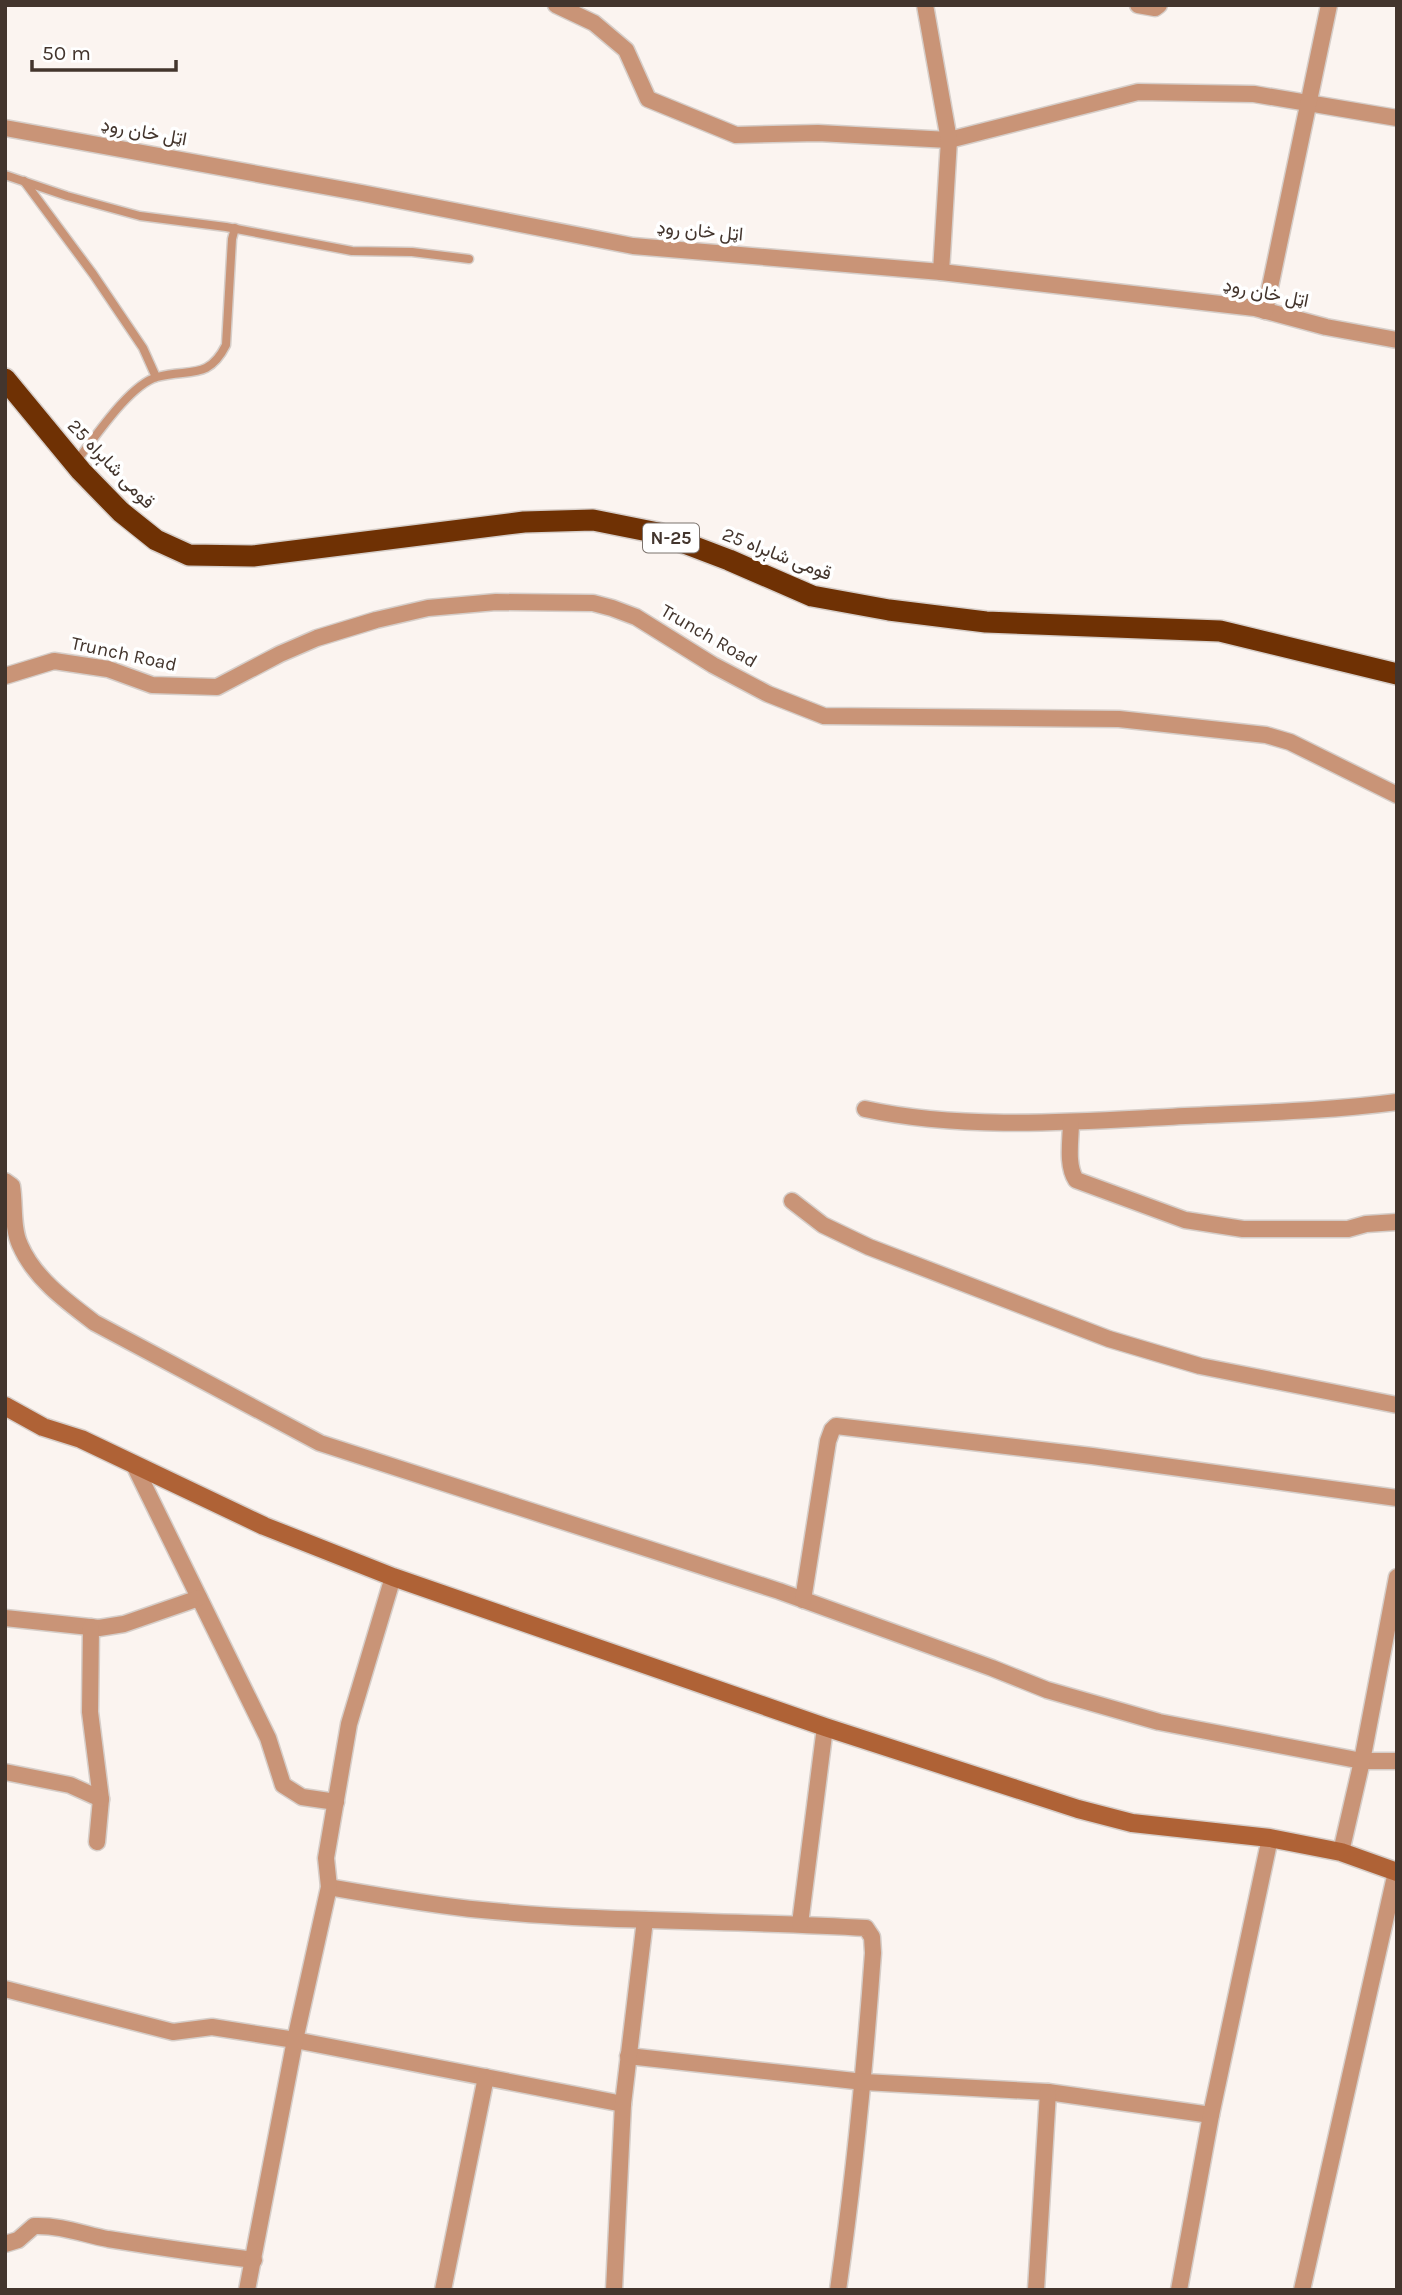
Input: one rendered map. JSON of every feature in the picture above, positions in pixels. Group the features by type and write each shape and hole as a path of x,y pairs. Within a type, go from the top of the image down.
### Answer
{"highway":[{"name":"قومی شاہراہ 25","path":"5,379 75,463 130,519 156,540 189,555 253,556 524,522 593,520 658,533 812,596 889,610 986,622 1220,631 1397,674"}],"street":[{"path":"556,5 594,23 621,44 648,99 736,135 818,133 949,140 1138,92 1254,94 1397,118"},
{"path":"925,5 949,140 941,272"},
{"path":"1138,5 1155,8 1159,5"},
{"path":"1265,311 1329,5"},
{"name":"اټل خان روډ","path":"5,128 633,246 941,272 1265,311 1326,327 1397,340"},
{"name":"Trunch Road","path":"5,676 54,661 108,669 152,685 217,687 317,638 428,608 496,602 593,603 636,617 713,665 768,694 824,716 1119,719 1266,736 1290,742 1397,795"},
{"path":"865,1109 900,1117 933,1120 1071,1122 1397,1102"},
{"path":"1071,1122 1071,1165 1076,1180 1185,1220 1243,1229 1348,1229 1366,1224 1397,1222"},
{"path":"5,1181 12,1186 15,1227 20,1245 46,1283 67,1302 94,1323 320,1443 803,1600 1094,1705 1160,1722 1362,1761 1397,1761"},
{"path":"792,1201 823,1225 869,1247 1109,1339 1200,1366 1397,1405"},
{"path":"5,1406 43,1427 81,1439 264,1526 393,1577 825,1727 1132,1824 1270,1838 1341,1852 1397,1872 1301,2290"},
{"path":"803,1600 828,1441 836,1426 1092,1456 1397,1498"},
{"path":"134,1465 268,1738 283,1784 302,1797 336,1802"},
{"path":"247,2290 295,2040 328,1887 326,1858 349,1724 393,1577"},
{"path":"1341,1852 1394,1607 1397,1577"},
{"path":"5,1618 91,1627 124,1624 199,1598"},
{"path":"91,1627 90,1712 101,1799 97,1842"},
{"path":"800,1924 825,1727"},
{"path":"5,1772 70,1785 101,1799"},
{"path":"1179,2290 1210,2115 1270,1838"},
{"path":"328,1887 422,1903 484,1910 645,1920 866,1928 872,1937 873,1953 864,2082 852,2197 838,2290"},
{"path":"614,2290 623,2104 645,1920"},
{"path":"5,1989 173,2032 212,2027 295,2040 623,2104"},
{"path":"628,2056 864,2082 1048,2092 1210,2115"},
{"path":"443,2290 486,2077"},
{"path":"1037,2290 1048,2092"},
{"path":"5,2244 18,2240 34,2226 53,2225 136,2244 254,2260"}],"lane":[{"path":"5,175 140,216 235,228 352,251 412,252 469,259"},
{"path":"24,181 93,274 143,348 156,377"},
{"path":"75,463 138,386 156,377 211,366 221,355 226,345 232,239 235,228"}]}
